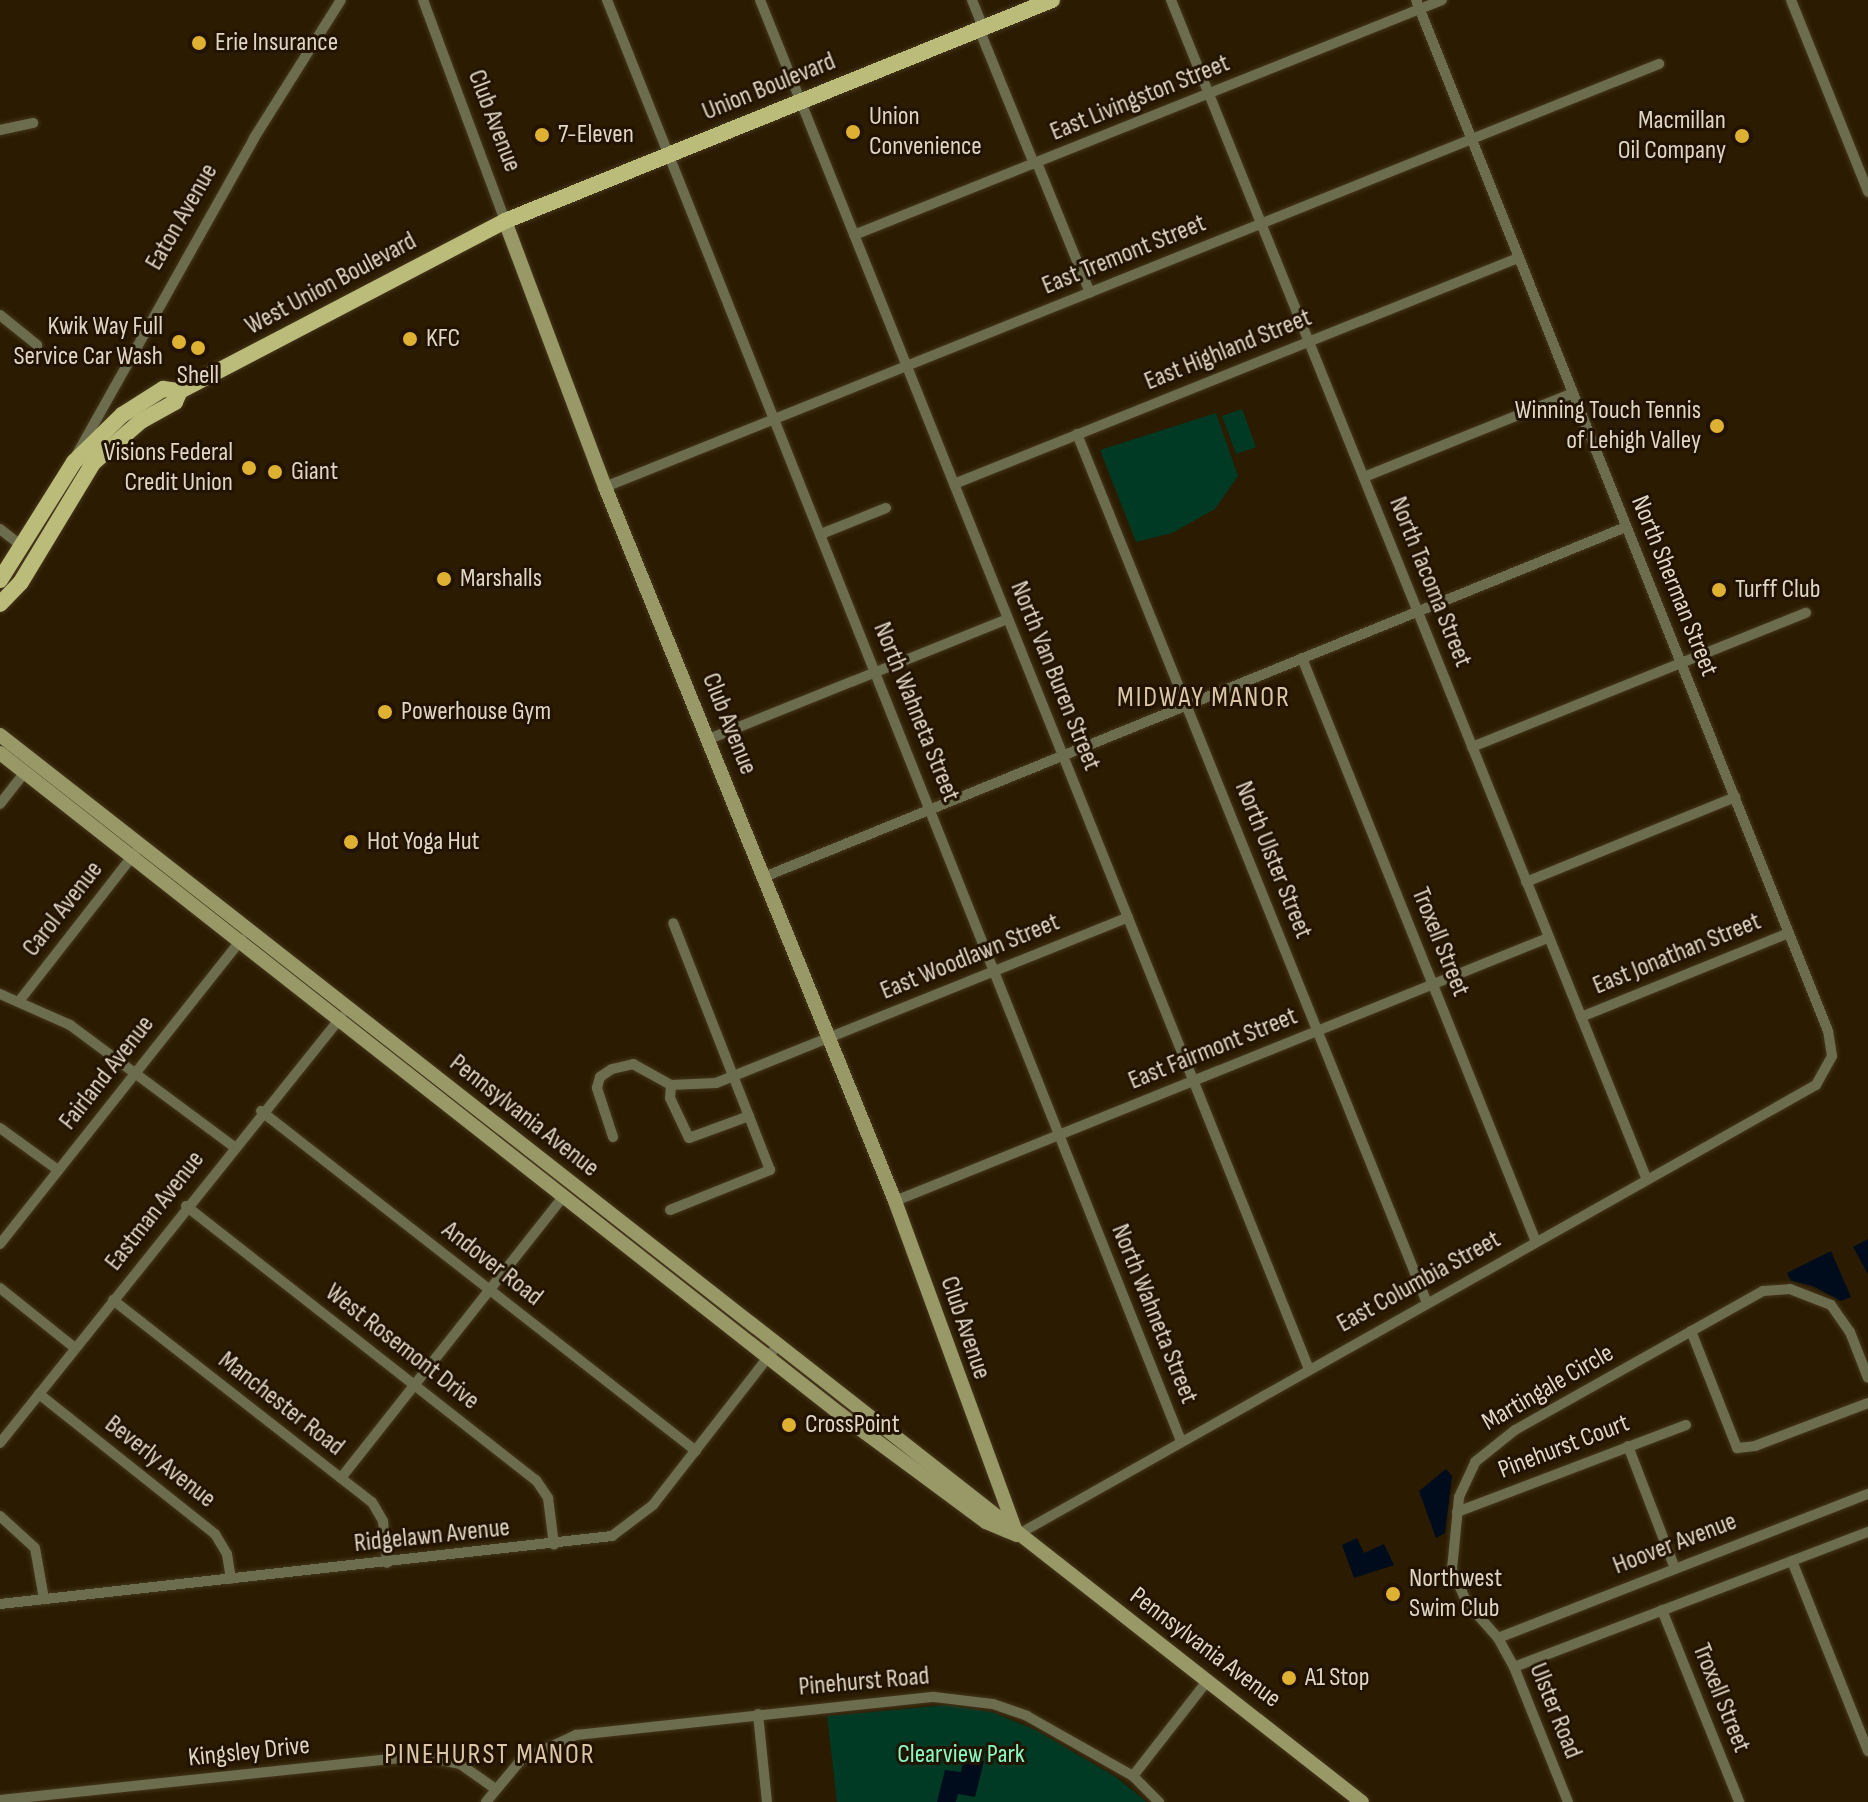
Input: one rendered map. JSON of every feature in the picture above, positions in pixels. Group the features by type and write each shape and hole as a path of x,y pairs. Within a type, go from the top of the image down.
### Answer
{"main road":[{"name":"Union Boulevard","path":"505,221 1052,0"},
{"name":"West Union Boulevard","path":"0,580 24,548 74,462 122,415 163,389 180,391 505,221"},
{"name":"West Union Boulevard","path":"0,605 21,582 93,463 141,421 175,402 180,391"}],"street":[{"name":"Eaton Avenue","path":"74,462 254,138 341,0"},
{"name":"Club Avenue","path":"423,0 605,487 895,1201 989,1466 1009,1504 1016,1535"},
{"name":"North Wahneta Street","path":"607,0 1181,1441"},
{"name":"North Van Buren Street","path":"760,0 1309,1369"},
{"path":"972,0 1090,293"},
{"name":"North Tacoma Street","path":"1171,0 1647,1180"},
{"name":"East Livingston Street","path":"854,235 1036,164 1417,4 1442,0"},
{"path":"1791,0 1868,192"},
{"name":"North Sherman Street","path":"1417,4 1828,1031 1832,1056"},
{"name":"East Tremont Street","path":"605,487 1659,64"},
{"path":"0,130 33,123"},
{"name":"East Highland Street","path":"954,484 1518,258"},
{"path":"0,315 37,345"},
{"path":"1364,477 1573,393"},
{"name":"North Ulster Street","path":"1077,434 1427,1303"},
{"path":"821,534 886,508"},
{"path":"764,877 930,807 1626,527"},
{"path":"0,529 24,548"},
{"path":"1472,747 1806,613"},
{"path":"709,739 1008,619"},
{"name":"Troxell Street","path":"1302,658 1536,1242"},
{"name":"Pennsylvania Avenue","path":"0,735 239,943 337,1021 768,1358 986,1522 1016,1535"},
{"name":"Pennsylvania Avenue","path":"0,753 249,930 988,1506 1016,1535 1208,1680 1362,1802"},
{"path":"0,804 25,772"},
{"path":"1526,882 1735,797"},
{"name":"Carol Avenue","path":"20,1000 136,852"},
{"name":"East Woodlawn Street","path":"671,1085 703,1086 733,1076 1128,917"},
{"path":"670,1210 770,1170 673,923"},
{"name":"Fairland Avenue","path":"0,1244 249,930"},
{"name":"East Jonathan Street","path":"1581,1017 1789,933"},
{"name":"East Fairmont Street","path":"895,1201 1548,938"},
{"path":"0,994 61,1019 233,1146"},
{"name":"Eastman Avenue","path":"0,1443 261,1111 348,1008"},
{"name":"East Columbia Street","path":"1016,1535 1816,1085 1832,1056"},
{"path":"613,1137 597,1088 600,1077 633,1064 671,1085 670,1098 689,1138 749,1116"},
{"name":"Andover Road","path":"261,1111 696,1451"},
{"path":"0,1128 58,1170"},
{"path":"341,1478 562,1198"},
{"name":"West Rosemont Drive","path":"186,1206 536,1480 548,1498 554,1545"},
{"path":"0,1288 75,1348"},
{"name":"Martingale Circle","path":"1498,1638 1467,1603 1452,1569 1457,1512 1468,1473 1497,1441 1763,1291 1804,1292 1819,1296 1842,1317 1868,1378"},
{"name":"Manchester Road","path":"113,1300 379,1511 387,1563"},
{"path":"1691,1331 1737,1448 1868,1403"},
{"name":"Ridgelawn Avenue","path":"0,1604 603,1538 627,1528 653,1505 779,1343"},
{"name":"Beverly Avenue","path":"39,1394 215,1534 227,1554 231,1579"},
{"name":"Pinehurst Court","path":"1457,1512 1686,1425"},
{"path":"1628,1446 1674,1566"},
{"name":"Club Avenue","path":"986,1522 989,1466"},
{"name":"Hoover Avenue","path":"1498,1638 1674,1566 1868,1494"},
{"path":"0,1516 35,1548 44,1599"},
{"path":"1514,1667 1868,1532"},
{"path":"1792,1561 1868,1751"},
{"name":"Troxell Street","path":"1662,1610 1739,1802"},
{"name":"Ulster Road","path":"1498,1638 1514,1667 1568,1802"},
{"path":"1133,1776 1208,1680"},
{"name":"Pinehurst Road","path":"486,1802 494,1788 536,1750 576,1735 915,1697 980,1701 1027,1716 1133,1776 1159,1802"},
{"path":"758,1714 767,1802"},
{"name":"Kingsley Drive","path":"0,1800 422,1756 460,1764 494,1788"}],"green space":[{"path":"1242,409 1256,447 1236,454 1222,416"},
{"path":"1216,413 1238,476 1215,509 1172,533 1136,542 1100,450"},
{"name":"Clearview Park","path":"947,1705 992,1712 1036,1730 1116,1777 1147,1802 837,1802 827,1716"}],"water":[{"path":"1868,1239 1868,1274 1853,1247"},
{"path":"1831,1251 1851,1297 1840,1301 1813,1286 1791,1281 1787,1273"},
{"path":"1446,1469 1452,1476 1445,1533 1436,1538 1419,1491"},
{"path":"1357,1538 1364,1553 1384,1544 1394,1565 1354,1578 1342,1545"},
{"path":"964,1758 984,1761 975,1797 958,1794 956,1802 937,1802 945,1770 961,1772"}],"place":[{"name":"Erie Insurance","path":"199,43"},
{"name":"Union Convenience","path":"853,132"},
{"name":"7-Eleven","path":"542,135"},
{"name":"Macmillan Oil Company","path":"1742,136"},
{"name":"KFC","path":"410,339"},
{"name":"Kwik Way Full Service Car Wash","path":"179,342"},
{"name":"Shell","path":"198,348"},
{"name":"Winning Touch Tennis of Lehigh Valley","path":"1717,426"},
{"name":"Visions Federal Credit Union","path":"249,468"},
{"name":"Giant","path":"275,472"},
{"name":"Marshalls","path":"444,579"},
{"name":"Turff Club","path":"1719,590"},
{"name":"Powerhouse Gym","path":"385,712"},
{"name":"Hot Yoga Hut","path":"351,842"},
{"name":"CrossPoint","path":"789,1425"},
{"name":"Northwest Swim Club","path":"1393,1594"},
{"name":"A1 Stop","path":"1289,1678"}],"district":[{"name":"MIDWAY MANOR","path":"1204,698"},
{"name":"PINEHURST MANOR","path":"490,1755"}]}
